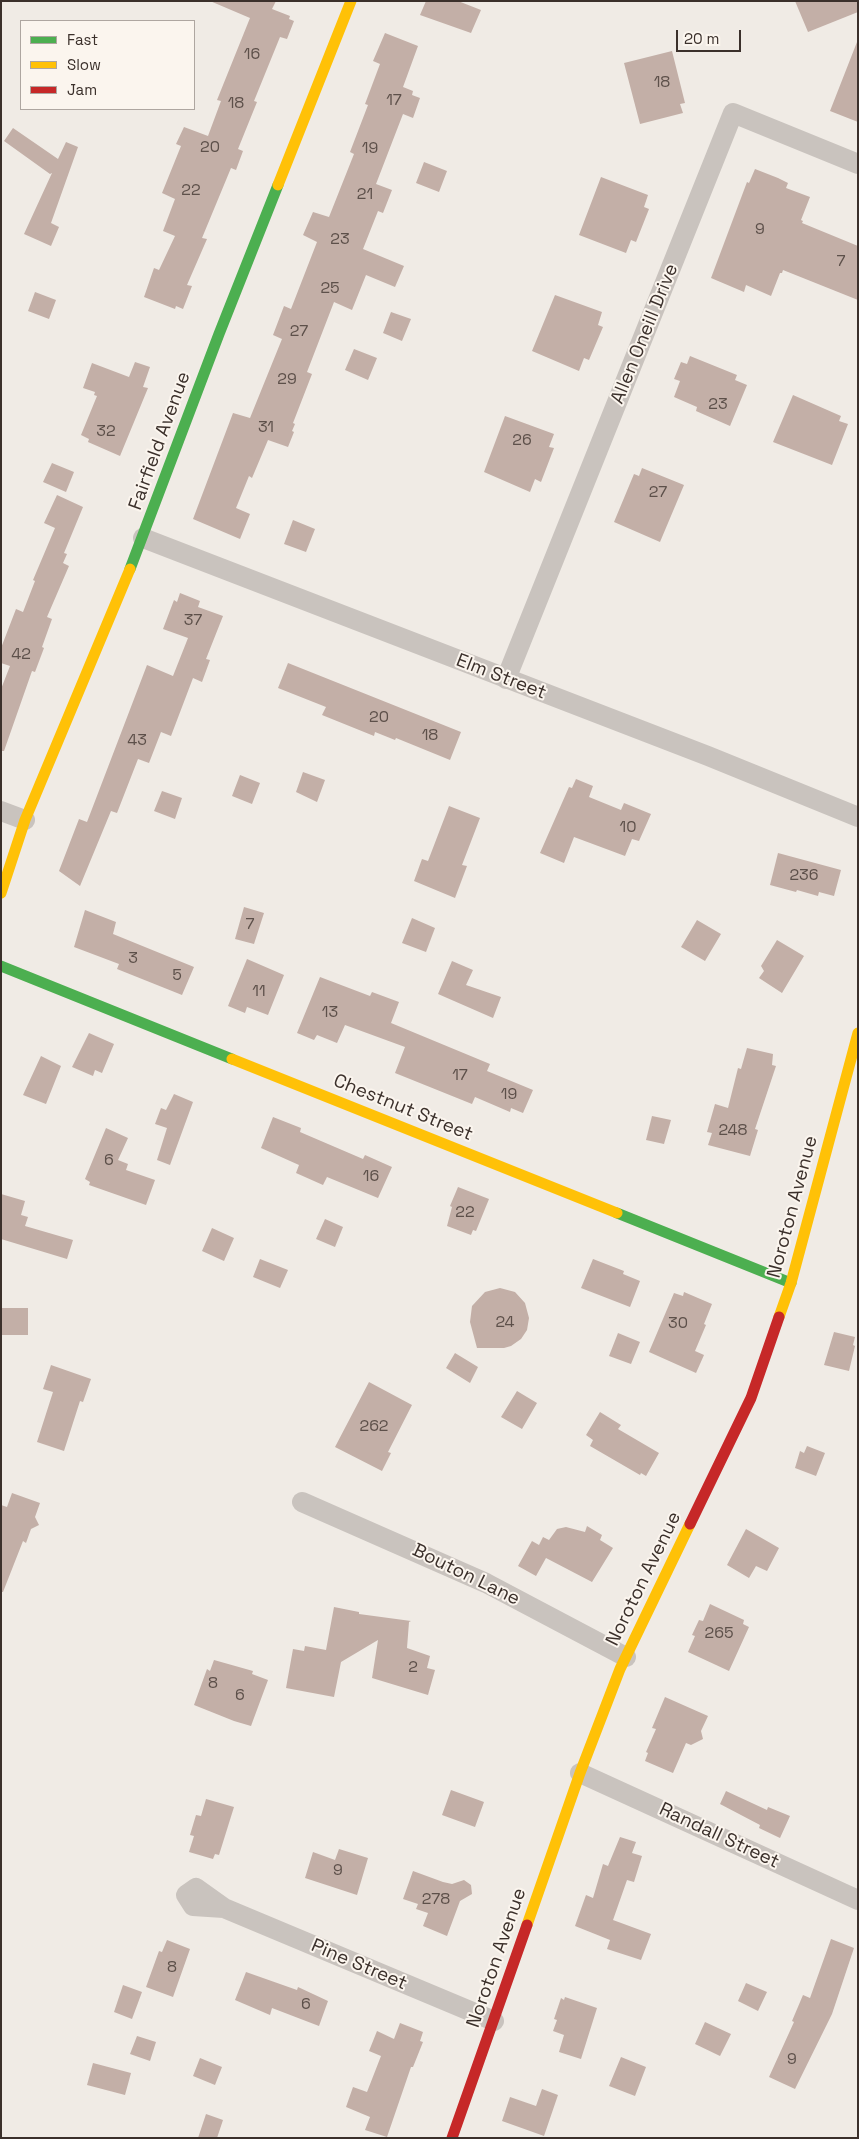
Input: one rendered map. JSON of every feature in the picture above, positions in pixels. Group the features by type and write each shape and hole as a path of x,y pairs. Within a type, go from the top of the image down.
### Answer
{"street":[{"name":"Fairfield Avenue","path":"1,893 25,820 143,538 219,334 351,1"},
{"name":"Allen Oneill Drive","path":"506,679 733,113 858,164"},
{"name":"Elm Street","path":"143,538 858,816"},
{"path":"1,811 25,820"},
{"name":"Chestnut Street","path":"1,966 791,1283"},
{"name":"Noroton Avenue","path":"452,2138 580,1773 626,1657 751,1398 791,1283 858,1033"},
{"name":"Bouton Lane","path":"302,1502 486,1583 626,1657"},
{"name":"Randall Street","path":"580,1773 858,1900"},
{"name":"Pine Street","path":"224,1908 494,2021"}],"building":[{"path":"210,1 276,1 272,9 290,16 289,19 294,21 287,39 280,37 254,101 257,102 238,149 243,151 236,170 231,168 202,238 207,239 187,285 192,286 183,309 176,306 175,309 144,297 154,268 159,270 175,236 163,231 175,199 162,193 181,146 176,144 184,127 208,136 221,101 217,100 250,18"},
{"path":"426,1 458,1 481,10 471,33 420,15"},
{"path":"795,1 858,1 858,12 808,32"},
{"path":"385,33 418,46 403,87 413,91 412,95 420,98 413,118 403,114 376,184 392,190 383,213 378,211 363,249 404,266 395,287 366,275 352,310 334,302 307,372 312,374 293,423 295,424 292,431 294,432 288,447 268,440 252,478 249,476 236,508 250,514 240,539 193,519 233,413 250,418 282,339 273,335 284,306 291,309 317,242 303,235 313,212 329,217 354,154 350,152 368,105 365,104 380,64 373,61"},
{"path":"858,42 858,122 830,111"},
{"path":"672,51 685,103 680,104 683,113 640,124 624,63"},
{"path":"13,128 58,159 66,142 78,147 51,223 59,227 51,246 24,234 52,173 50,174 4,141"},
{"path":"424,162 447,171 439,192 416,183"},
{"path":"755,169 788,183 786,188 810,197 801,220 803,221 802,223 858,246 858,300 783,270 771,296 746,285 744,292 711,278 747,182 749,183"},
{"path":"601,177 648,195 644,207 649,209 636,242 631,240 626,253 579,235"},
{"path":"35,292 56,300 49,319 28,311"},
{"path":"555,295 602,312 598,325 603,327 589,360 584,358 579,371 532,351"},
{"path":"391,312 411,319 402,341 383,333"},
{"path":"354,349 377,358 368,380 345,370"},
{"path":"690,356 737,375 735,380 747,385 730,426 696,411 697,407 674,397 680,381 674,379 681,362 687,364"},
{"path":"135,362 150,367 143,387 148,388 120,456 88,442 89,439 81,435 97,396 94,395 95,392 83,388 92,363 129,377"},
{"path":"793,395 841,416 839,421 848,424 832,465 773,442"},
{"path":"505,416 554,434 549,447 554,448 541,482 535,479 530,492 484,472"},
{"path":"52,463 74,472 66,492 43,482"},
{"path":"642,468 684,485 660,542 614,522 634,474 639,476"},
{"path":"57,495 83,507 64,553 67,554 63,563 69,566 47,617 52,619 42,647 44,648 35,672 32,671 4,751 1,751 1,689 10,666 1,663 1,648 16,609 23,612 35,581 33,580 55,528 44,523"},
{"path":"293,520 315,529 306,552 284,544"},
{"path":"180,593 200,601 198,607 223,616 206,659 210,660 202,682 193,678 171,736 161,732 149,763 138,759 117,813 111,811 80,886 59,871 79,819 87,822 147,665 173,676 188,638 163,629 174,600 177,602"},
{"path":"288,663 461,732 450,760 396,738 395,740 375,732 374,736 322,715 326,707 278,688"},
{"path":"303,772 325,780 317,802 296,792"},
{"path":"240,775 260,783 252,804 232,796"},
{"path":"576,779 593,786 589,797 621,810 624,803 651,814 639,841 632,839 625,856 574,837 564,863 540,853 569,787 572,788"},
{"path":"162,791 182,798 175,819 154,811"},
{"path":"449,806 480,818 462,865 467,866 455,898 414,881 422,859 428,861"},
{"path":"778,853 841,870 834,896 819,892 818,896 770,885"},
{"path":"244,907 264,913 254,944 235,939"},
{"path":"85,910 116,922 113,934 194,967 182,995 117,969 119,964 74,947"},
{"path":"412,918 435,928 426,952 402,943"},
{"path":"697,920 721,934 705,961 681,947"},
{"path":"777,940 804,956 782,993 759,978 764,971 761,966"},
{"path":"247,959 284,975 268,1015 247,1007 245,1013 228,1006"},
{"path":"452,961 473,970 466,985 501,997 493,1018 438,994"},
{"path":"320,977 370,996 372,992 399,1002 391,1023 490,1064 487,1071 533,1090 523,1113 511,1108 510,1112 475,1097 472,1104 395,1073 405,1047 345,1025 337,1043 317,1035 314,1040 297,1033"},
{"path":"89,1033 114,1044 102,1073 95,1070 93,1076 72,1067"},
{"path":"747,1048 773,1054 772,1065 776,1066 755,1129 758,1130 750,1156 708,1145 712,1133 707,1132 715,1104 728,1108 738,1068 741,1069"},
{"path":"41,1056 61,1066 46,1104 23,1095"},
{"path":"174,1094 193,1102 170,1165 157,1160 167,1128 155,1124 161,1108 166,1110"},
{"path":"652,1116 671,1120 664,1144 646,1140"},
{"path":"273,1117 301,1128 300,1132 363,1159 365,1155 392,1167 378,1198 327,1177 323,1185 296,1173 299,1165 261,1148"},
{"path":"106,1128 128,1138 118,1160 128,1164 126,1170 155,1180 146,1205 89,1185 90,1182 85,1179"},
{"path":"458,1187 489,1199 476,1231 473,1230 471,1235 447,1226 452,1207 450,1206"},
{"path":"1,1194 25,1201 21,1215 28,1217 25,1226 73,1240 67,1259 1,1239"},
{"path":"325,1219 343,1227 335,1247 316,1239"},
{"path":"212,1228 234,1238 224,1261 202,1251"},
{"path":"260,1259 288,1270 280,1288 253,1277"},
{"path":"593,1259 624,1271 623,1274 640,1281 630,1307 581,1288"},
{"path":"500,1288 515,1292 525,1303 529,1318 527,1330 521,1339 511,1346 504,1348 477,1348 470,1322 472,1306 485,1292"},
{"path":"684,1292 712,1304 704,1324 706,1325 695,1351 704,1355 696,1373 649,1352 674,1293 683,1296"},
{"path":"1,1308 28,1308 28,1335 1,1335"},
{"path":"834,1332 855,1337 853,1345 855,1346 849,1371 824,1365"},
{"path":"618,1333 640,1342 631,1364 609,1356"},
{"path":"455,1353 478,1367 470,1383 446,1368"},
{"path":"51,1365 91,1379 83,1402 80,1401 64,1451 37,1442 53,1392 43,1389"},
{"path":"369,1382 412,1405 388,1452 391,1453 382,1471 335,1447"},
{"path":"517,1391 537,1403 522,1429 501,1417"},
{"path":"600,1412 621,1425 618,1429 659,1453 646,1476 641,1473 640,1475 590,1446 593,1440 586,1435"},
{"path":"807,1446 825,1453 816,1476 795,1468 800,1451 804,1453"},
{"path":"12,1493 40,1503 35,1517 39,1525 31,1529 26,1543 23,1541 3,1592 1,1592 1,1505 7,1507"},
{"path":"587,1526 602,1535 600,1540 613,1548 592,1582 546,1558 536,1576 518,1566 532,1541 539,1545 543,1537 549,1540 557,1529 566,1527 585,1532"},
{"path":"746,1529 779,1548 767,1571 756,1566 749,1578 727,1565"},
{"path":"710,1604 744,1620 743,1624 749,1627 729,1671 688,1652 695,1636 692,1635 699,1620 703,1621"},
{"path":"334,1607 359,1612 359,1614 411,1621 409,1622 407,1648 430,1656 427,1668 435,1670 428,1695 372,1678 378,1640 341,1662 334,1697 286,1688 293,1649 304,1651 305,1646 326,1650"},
{"path":"214,1660 253,1671 252,1674 268,1680 251,1726 194,1705 207,1669 210,1671"},
{"path":"665,1697 708,1716 701,1731 703,1739 691,1745 686,1743 673,1773 645,1761 648,1753 646,1752 656,1729 652,1728"},
{"path":"451,1790 484,1802 475,1827 442,1815"},
{"path":"726,1791 767,1810 768,1807 790,1816 780,1838 759,1828 760,1825 720,1804"},
{"path":"206,1799 234,1807 219,1855 215,1854 213,1859 189,1852 194,1836 190,1835 196,1815 201,1816"},
{"path":"620,1837 636,1842 632,1853 642,1856 634,1882 627,1880 613,1920 651,1934 641,1960 607,1949 610,1940 575,1926 586,1895 593,1898 603,1864 608,1866"},
{"path":"339,1849 368,1858 357,1895 305,1878 313,1852 335,1860"},
{"path":"413,1871 443,1882 452,1884 464,1880 471,1885 472,1894 460,1901 447,1936 423,1926 428,1913 416,1909 418,1904 403,1899"},
{"path":"831,1939 854,1948 832,2014 795,2089 769,2077 794,2022 792,2021 803,1995 810,1998"},
{"path":"167,1940 190,1949 173,1997 146,1987 159,1951 162,1952"},
{"path":"246,1972 297,1990 298,1987 328,2001 319,2026 272,2008 270,2015 235,2000"},
{"path":"746,1983 767,1992 758,2011 738,2001"},
{"path":"123,1985 142,1992 132,2019 114,2012"},
{"path":"565,1997 597,2008 581,2059 559,2052 564,2035 553,2031 557,2020 554,2019 561,1998 564,2000"},
{"path":"705,2022 731,2034 720,2056 695,2044"},
{"path":"400,2023 423,2032 420,2041 423,2042 413,2067 411,2067 387,2137 365,2130 370,2117 346,2107 353,2087 367,2092 381,2056 369,2051 377,2031 394,2039"},
{"path":"137,2036 156,2042 150,2061 130,2054"},
{"path":"621,2057 646,2067 635,2096 609,2086"},
{"path":"200,2058 222,2067 215,2085 193,2076"},
{"path":"93,2063 131,2073 125,2095 87,2085"},
{"path":"542,2089 558,2095 544,2136 502,2121 510,2097 536,2106"},
{"path":"206,2114 223,2120 217,2138 198,2138"}],"traffic: fast":[{"path":"130,569 278,185"},
{"path":"1,966 232,1059"},
{"path":"617,1213 791,1283"}],"traffic: slow":[{"path":"278,185 351,1"},
{"path":"1,893 25,820 130,569"},
{"path":"779,1317 791,1283 858,1033"},
{"path":"232,1059 617,1213"},
{"path":"527,1925 580,1773 620,1669 690,1524"}],"traffic: jam":[{"path":"690,1524 751,1398 779,1317"},
{"path":"452,2138 527,1925"}]}
